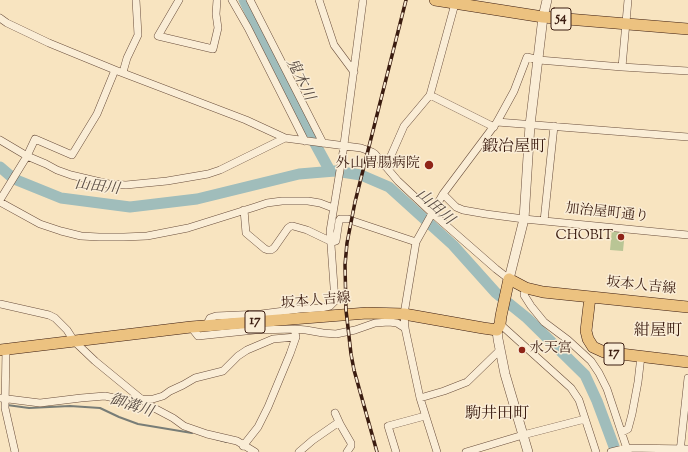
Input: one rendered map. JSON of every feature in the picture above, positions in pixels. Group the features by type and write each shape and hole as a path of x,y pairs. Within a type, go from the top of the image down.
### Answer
{"main road":[{"name":"54","path":"435,0 456,2 543,17 688,29"},
{"name":"坂本人吉線","path":"509,282 543,292 688,307"},
{"path":"499,327 509,282"},
{"name":"坂本人吉線","path":"590,297 586,332 593,347 604,352 688,362"},
{"name":"坂本人吉線","path":"3,349 191,327 367,313 404,314 483,328 499,327"}],"street":[{"path":"136,0 138,35 127,58 72,155 35,139 27,156 0,201 40,224 81,236 99,237 147,236 169,232 188,228 267,203 289,200 308,201 333,206"},
{"path":"179,0 158,36 214,49 218,28 216,14 217,0"},
{"path":"232,0 248,28 305,141"},
{"path":"250,0 323,143"},
{"path":"319,0 334,45 354,72"},
{"path":"208,326 210,318 216,316 261,314 321,308 330,306 335,301 333,263 330,249 330,231 333,206 344,149 363,0"},
{"path":"0,18 7,23 49,43 240,118 285,138 323,143 344,149 368,150 375,154 398,181 432,213 509,282 524,219 530,124 539,60 543,17 547,0"},
{"path":"622,67 628,0"},
{"path":"386,167 404,126 430,95 456,2"},
{"path":"437,452 420,398 405,328 404,314 416,242 443,194 495,124 514,91 527,57 539,60 688,71"},
{"path":"430,95 495,124 530,124 688,137"},
{"path":"544,221 554,126"},
{"path":"0,140 27,156 71,175 109,184 126,185 167,181 208,174 220,170 285,138"},
{"name":"加治屋町通り","path":"443,194 456,207 463,210 524,219 688,235"},
{"path":"244,210 246,233 265,249 271,250 274,248 291,226 308,230 330,242 336,241 340,219 351,220 416,242"},
{"path":"526,288 524,295 544,322 568,340 591,361 606,390 622,432 626,450"},
{"path":"0,304 49,315 55,318 67,330 74,341 96,361 156,409 184,426 207,434 237,441 255,452"},
{"path":"191,327 198,336 256,330 295,329 336,334 355,330 375,323 389,322 397,323 405,328"},
{"path":"499,327 500,350 505,374 528,452"},
{"path":"499,327 572,388 579,400 596,452"},
{"path":"244,446 258,427 265,414 296,337 295,329"},
{"path":"2,398 40,403 106,396 123,400 153,399 163,396 170,390 195,378 223,371 238,356 247,350 273,339 296,337"},
{"path":"3,349 2,398 15,452"},
{"path":"420,398 467,382 500,350"},
{"path":"622,432 628,429 632,414 641,356"},
{"path":"680,450 688,378"},
{"path":"335,413 351,443 348,452"},
{"path":"396,452 388,426 425,416"},
{"path":"466,452 585,419"},
{"path":"299,452 303,447 339,422"},
{"path":"611,452 626,450 688,449"}],"green space":[{"path":"612,229 625,231 623,251 610,250"}],"waterway":[{"name":"鬼木川","path":"244,0 293,103 330,171"},
{"name":"山田川","path":"0,167 14,179 61,198 130,207 197,199 299,174 335,171 361,175 389,187 453,245 496,293 527,318 585,375 597,401 616,452"},
{"name":"御溝川","path":"7,405 29,408 70,406 100,408 138,424 192,433"},
{"name":"御溝川","path":"216,439 227,442"}],"railway":[{"path":"377,452 354,370 351,354 346,310 345,265 347,243 355,202 406,0"}],"place":[{"name":"外山胃腸病院","path":"429,165"},
{"name":"CHOBIT","path":"621,237"},
{"name":"水天宮","path":"522,350"}],"district":[{"name":"鍛冶屋町","path":"514,148"},
{"name":"紺屋町","path":"658,332"},
{"name":"駒井田町","path":"497,415"}]}
